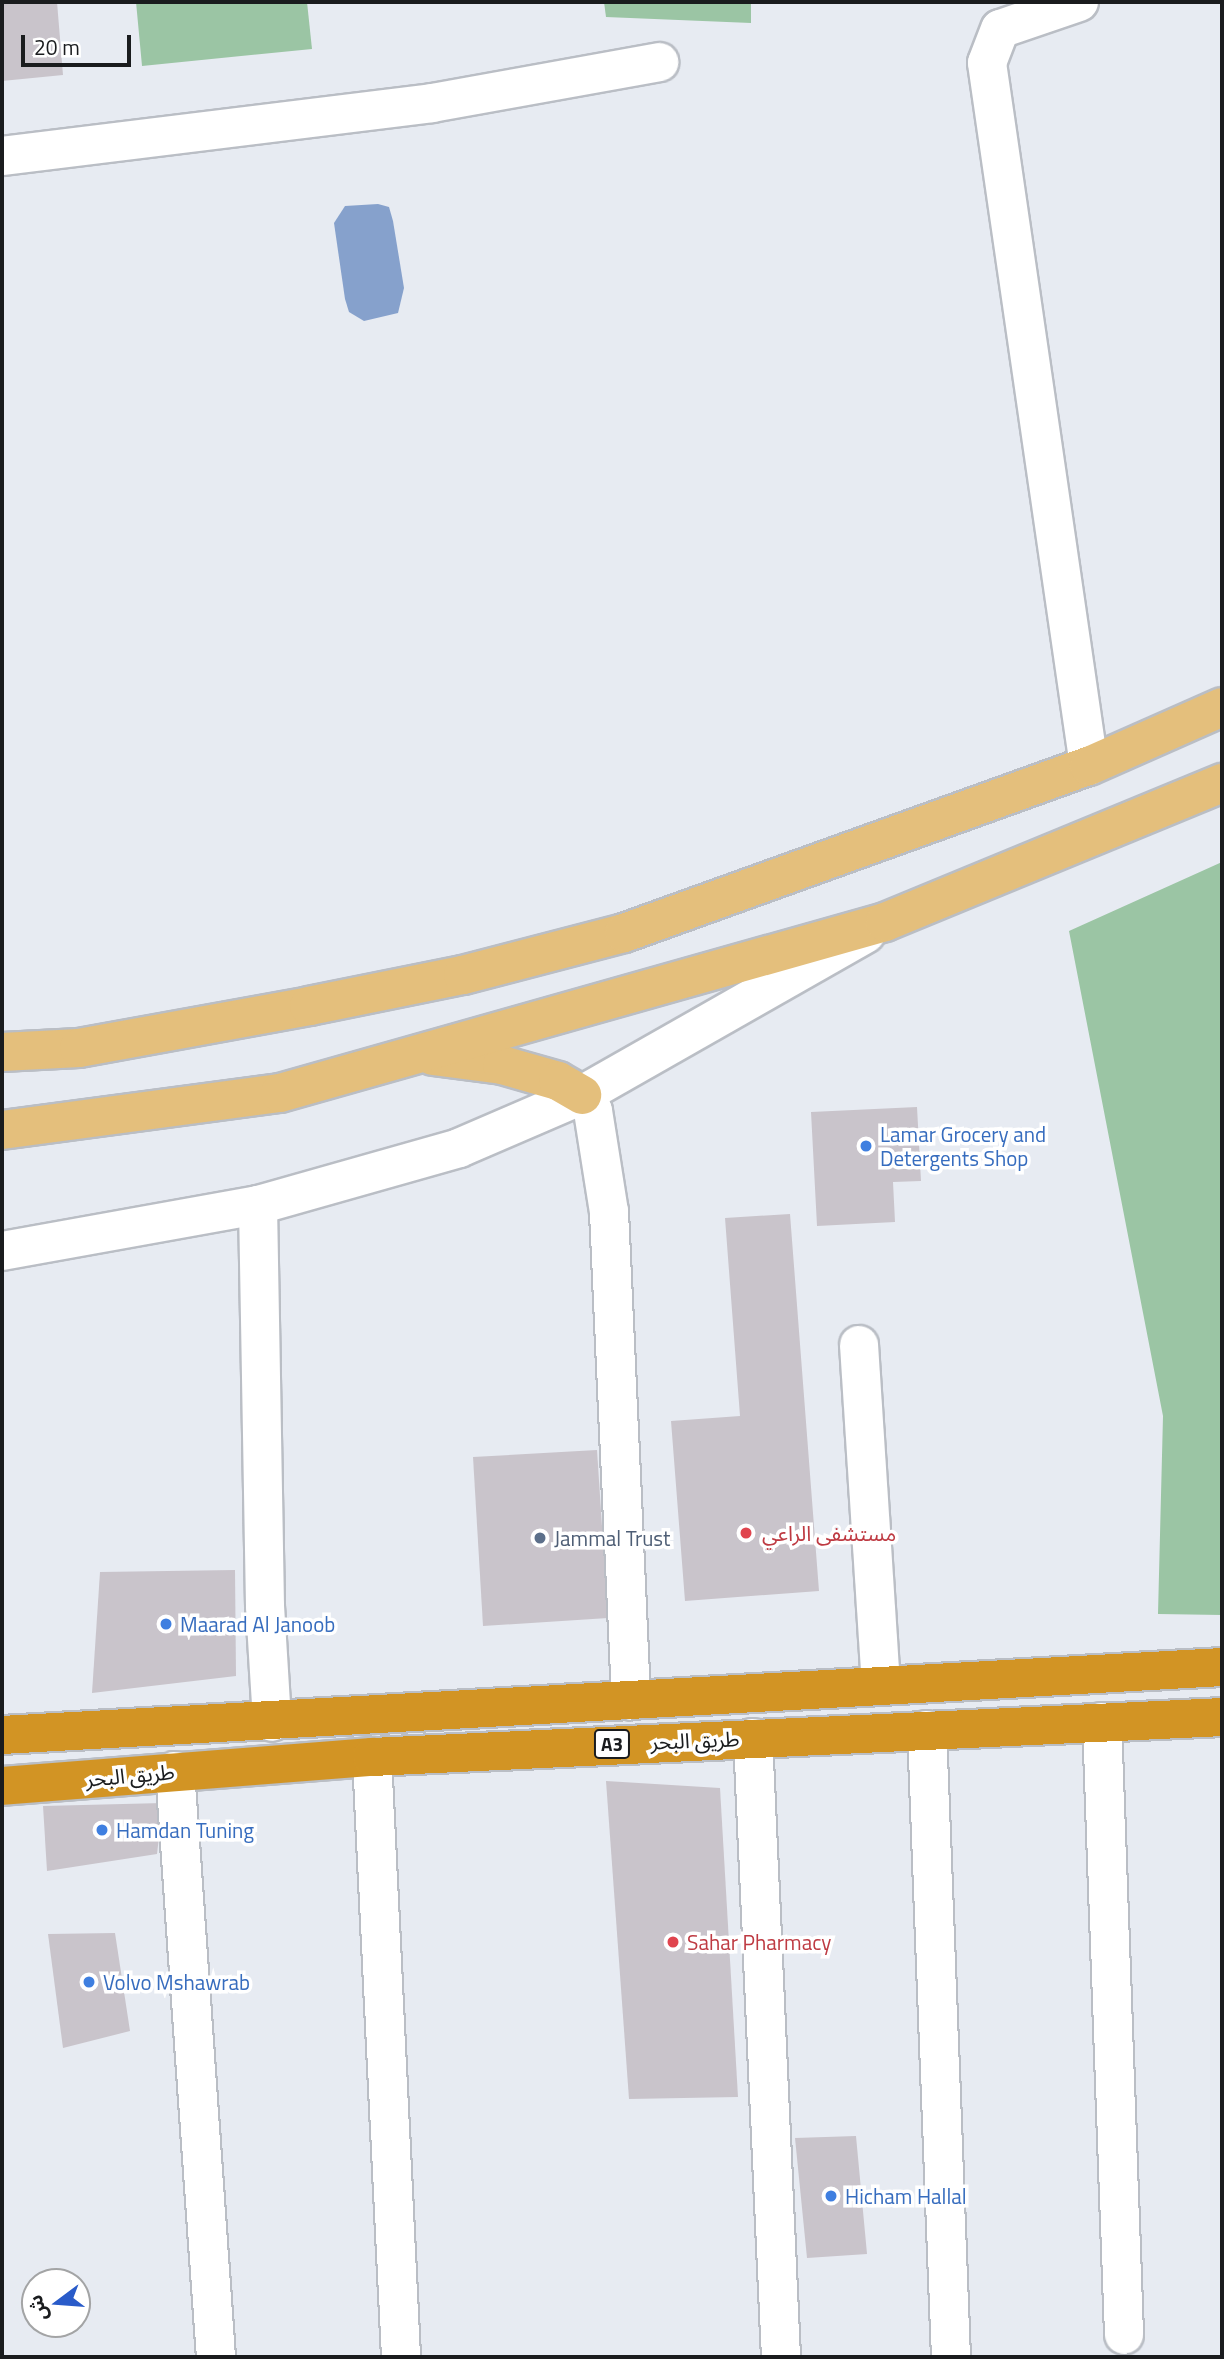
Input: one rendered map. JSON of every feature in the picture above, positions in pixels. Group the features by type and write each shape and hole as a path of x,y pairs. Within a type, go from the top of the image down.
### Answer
{"highway":[{"name":"طريق البحر","path":"2,1735 1222,1667"},
{"name":"طريق البحر","path":"2,1786 372,1757 1222,1717"}],"main road":[{"path":"2,1052 79,1048 309,1006 463,975 610,937 1089,766 1222,707"},
{"path":"2,1130 280,1093 885,922 1222,783"},
{"path":"417,1054 502,1065 558,1081 582,1095"}],"street":[{"path":"1079,2 1000,29 987,63 1089,766"},
{"path":"2,156 432,103 659,62"},
{"path":"2,1251 258,1205 458,1148 582,1095 885,922"},
{"path":"582,1095 593,1111 609,1212 631,1701"},
{"path":"258,1205 265,1606 272,1722"},
{"path":"859,1346 881,1685"},
{"path":"1102,1722 1124,2335"},
{"path":"927,1730 951,2357"},
{"path":"753,1738 781,2357"},
{"path":"372,1757 401,2357"},
{"path":"175,1771 216,2357"}],"green space":[{"path":"136,2 307,2 312,49 142,66"},
{"path":"604,2 751,2 751,23 606,17"},
{"path":"1222,862 1222,1615 1158,1614 1163,1416 1069,931"}],"water":[{"path":"378,204 389,207 404,288 398,313 364,321 349,312 345,299 334,223 345,206"}],"building":[{"path":"2,2 57,2 63,75 2,81"},
{"name":"Lamar Grocery and Detergents Shop","path":"917,1107 921,1181 893,1182 895,1222 817,1226 811,1112"},
{"path":"790,1214 819,1591 685,1601 671,1421 740,1416 725,1218"},
{"name":"Jammal Trust","path":"597,1450 608,1618 483,1626 473,1457"},
{"name":"Maarad Al Janoob","path":"235,1570 236,1676 92,1693 100,1572"},
{"name":"Sahar Pharmacy","path":"606,1781 720,1788 738,2097 629,2099"},
{"name":"Hamdan Tuning","path":"163,1803 157,1854 47,1871 43,1806"},
{"name":"Volvo Mshawrab","path":"115,1933 130,2031 63,2048 48,1934"},
{"name":"Hicham Hallal","path":"856,2136 867,2254 807,2258 795,2138"}],"place":[{"name":"Lamar Grocery and Detergents Shop","path":"866,1146"},
{"name":"مستشفى الراعي","path":"746,1533"},
{"name":"Jammal Trust","path":"540,1538"},
{"name":"Maarad Al Janoob","path":"166,1624"},
{"name":"Hamdan Tuning","path":"102,1830"},
{"name":"Sahar Pharmacy","path":"673,1942"},
{"name":"Volvo Mshawrab","path":"89,1982"},
{"name":"Hicham Hallal","path":"831,2196"}]}
